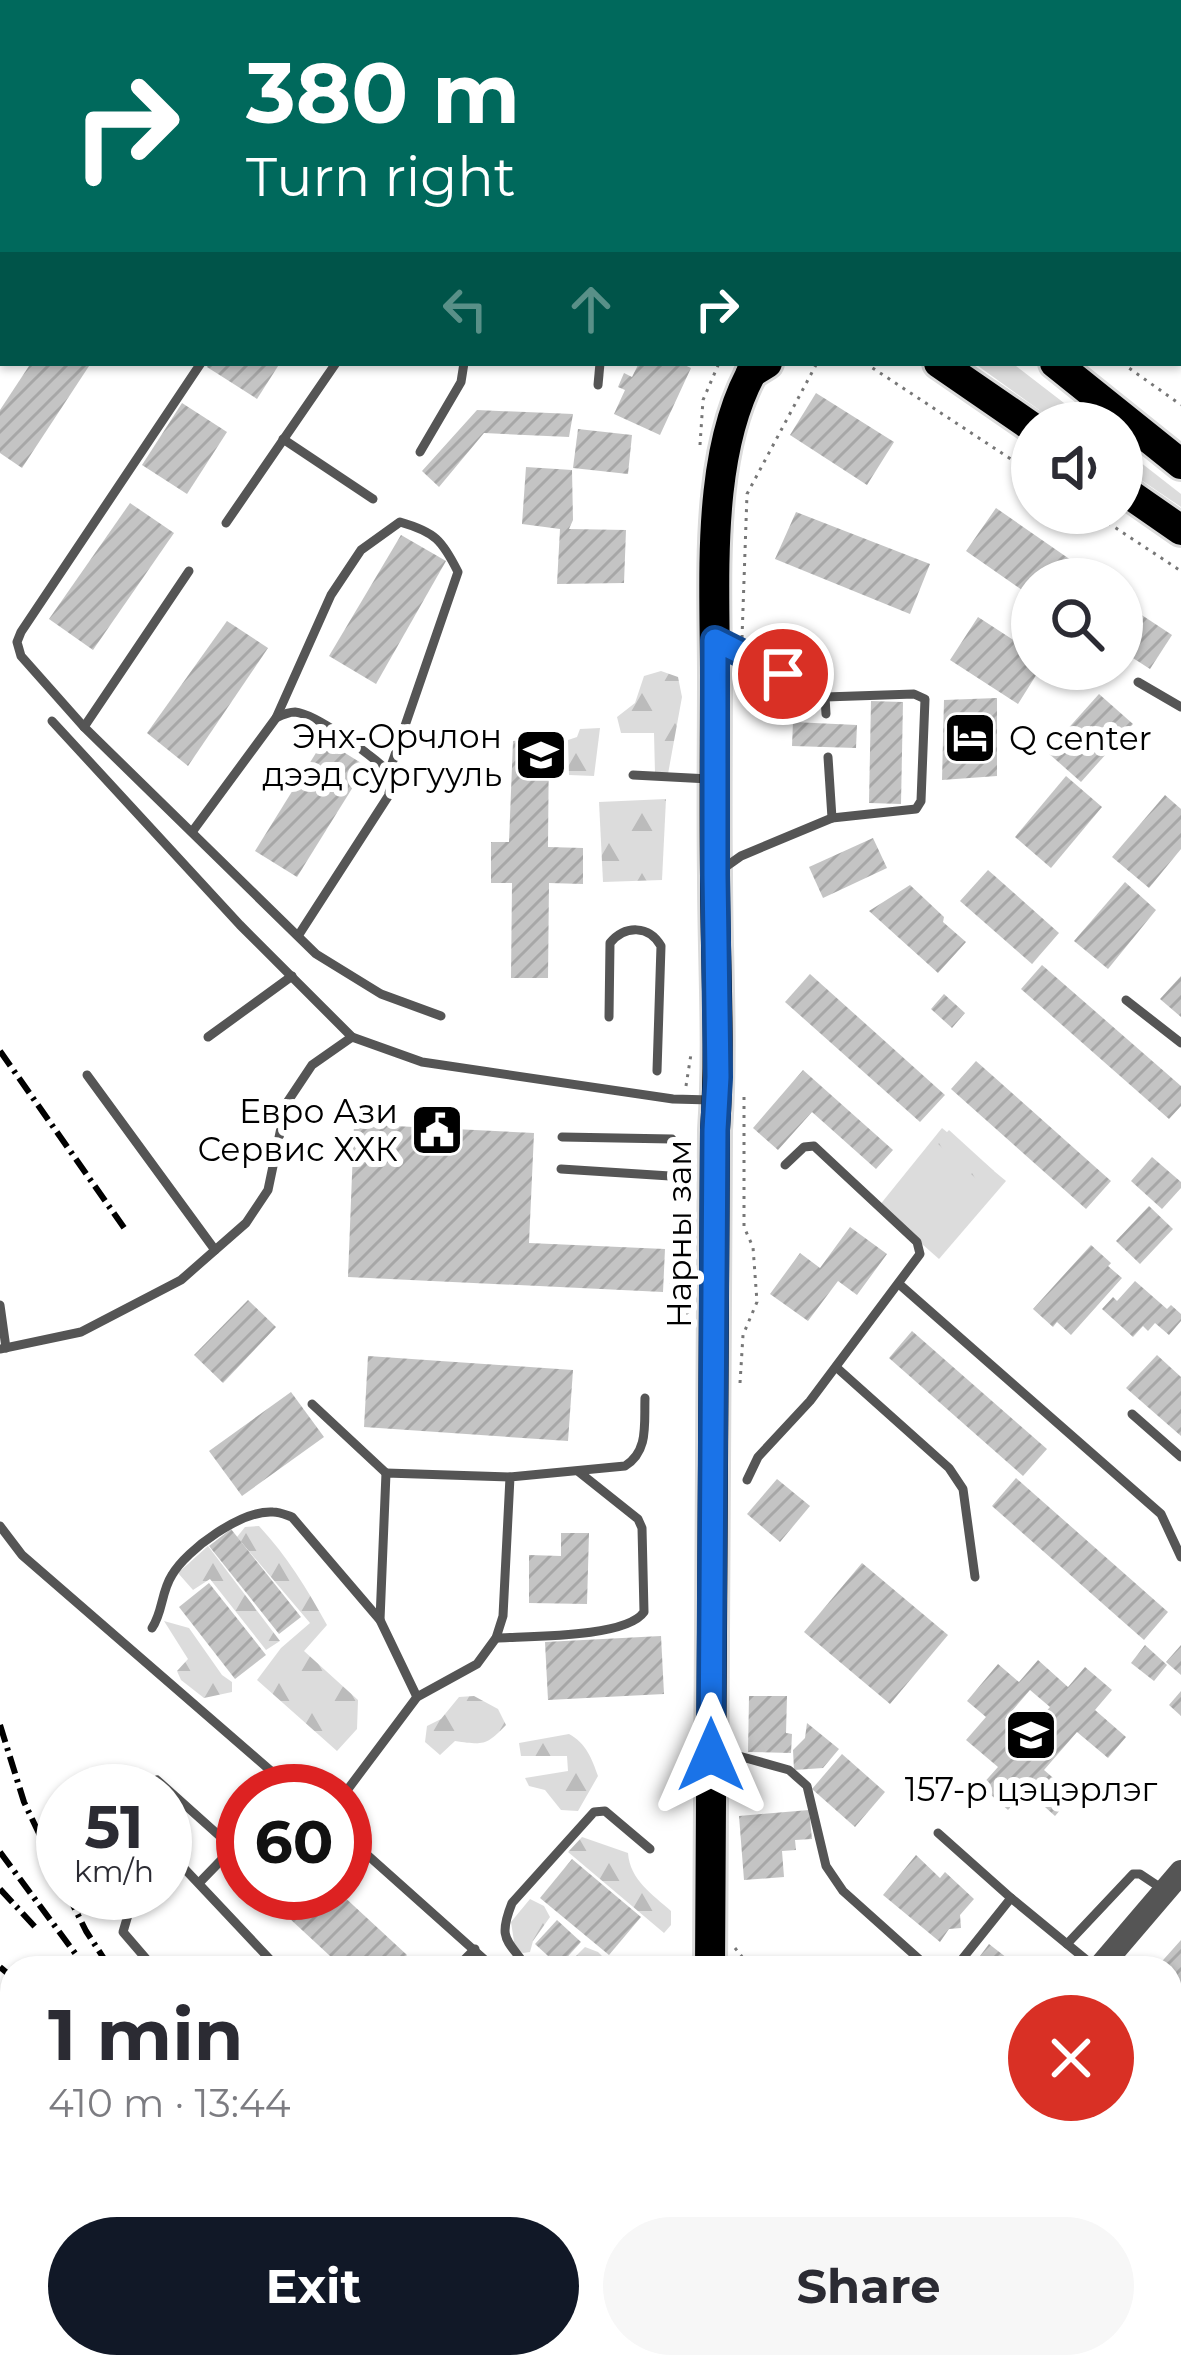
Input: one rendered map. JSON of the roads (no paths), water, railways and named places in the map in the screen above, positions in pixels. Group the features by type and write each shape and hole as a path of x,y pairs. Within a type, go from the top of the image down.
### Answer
{"main road":[{"name":"Нарны зам","path":"716,1956 711,1755 730,1096 715,875 715,779 728,645 716,554 722,458 734,412 757,366"},
{"path":"943,366 1011,413"},
{"path":"1058,366 1181,464"},
{"path":"1143,504 1181,530"}],"street":[{"path":"1108,1956 1173,1881"}],"lane":[{"path":"199,366 21,632 17,643 21,656 84,727 316,954 380,994 441,1016"},
{"path":"226,523 333,366"},
{"path":"420,452 461,382 464,366"},
{"path":"598,385 600,366"},
{"path":"283,439 374,500"},
{"path":"192,832 276,718 331,595 361,550 400,522 423,529 443,543 458,572 389,772 389,795 298,936"},
{"path":"84,727 189,571"},
{"path":"715,875 741,856 832,818 916,809 921,801 925,699 914,694 825,697 728,645"},
{"path":"1143,685 1181,706"},
{"path":"825,697 826,714"},
{"path":"276,718 291,711 312,717 389,772"},
{"path":"52,721 240,925 352,1036 422,1063 673,1099 730,1096"},
{"path":"828,757 832,818"},
{"path":"633,775 715,779"},
{"path":"610,1017 610,943 624,932 643,930 661,946 656,1071"},
{"path":"208,1037 292,976"},
{"path":"1126,1000 1181,1043"},
{"path":"0,1305 3,1349 80,1332 181,1280 246,1222 268,1190 286,1105 312,1065 352,1036"},
{"path":"87,1075 215,1250"},
{"path":"562,1137 672,1139"},
{"path":"747,1480 758,1457 810,1401 920,1254 917,1242 814,1146 805,1147 785,1165"},
{"path":"561,1169 670,1176"},
{"path":"899,1284 1161,1514 1181,1557"},
{"path":"836,1367 949,1468 963,1489 975,1577"},
{"path":"312,1404 386,1473 510,1477 625,1466 638,1458 643,1444 645,1398"},
{"path":"1132,1414 1181,1457"},
{"path":"496,1638 597,1632 639,1620 644,1612 638,1519 579,1472"},
{"path":"380,1620 386,1473"},
{"path":"367,1764 417,1697 477,1664 496,1638 502,1616 510,1477"},
{"path":"152,1628 159,1619 165,1588 186,1558 224,1528 272,1511 292,1517 380,1620 417,1697"},
{"path":"0,1526 22,1555 263,1764"},
{"path":"711,1755 728,1754 789,1770 807,1786 826,1866 844,1891 916,1956"},
{"path":"517,1956 505,1941 512,1903 594,1812 605,1811 650,1849"},
{"path":"192,1812 233,1849 199,1883"},
{"path":"938,1833 1082,1956"},
{"path":"372,1859 482,1956"},
{"path":"1067,1944 1133,1874 1173,1881"},
{"path":"192,1875 267,1956"},
{"path":"965,1956 1011,1898"},
{"path":"127,1920 123,1932 144,1956"},
{"path":"468,1956 475,1949"}],"railway":[{"path":"0,1051 127,1232"},
{"path":"0,1725 36,1827"},
{"path":"0,1852 77,1956"},
{"path":"0,1889 37,1929"},
{"path":"80,1920 102,1956"}],"place":[{"name":"Q center","path":"970,738"},
{"name":"Энх-Орчлон дээд сургууль","path":"541,755"},
{"name":"Евро Ази Сервис ХХК","path":"437,1130"},
{"name":"157-р цэцэрлэг","path":"1031,1735"}]}
